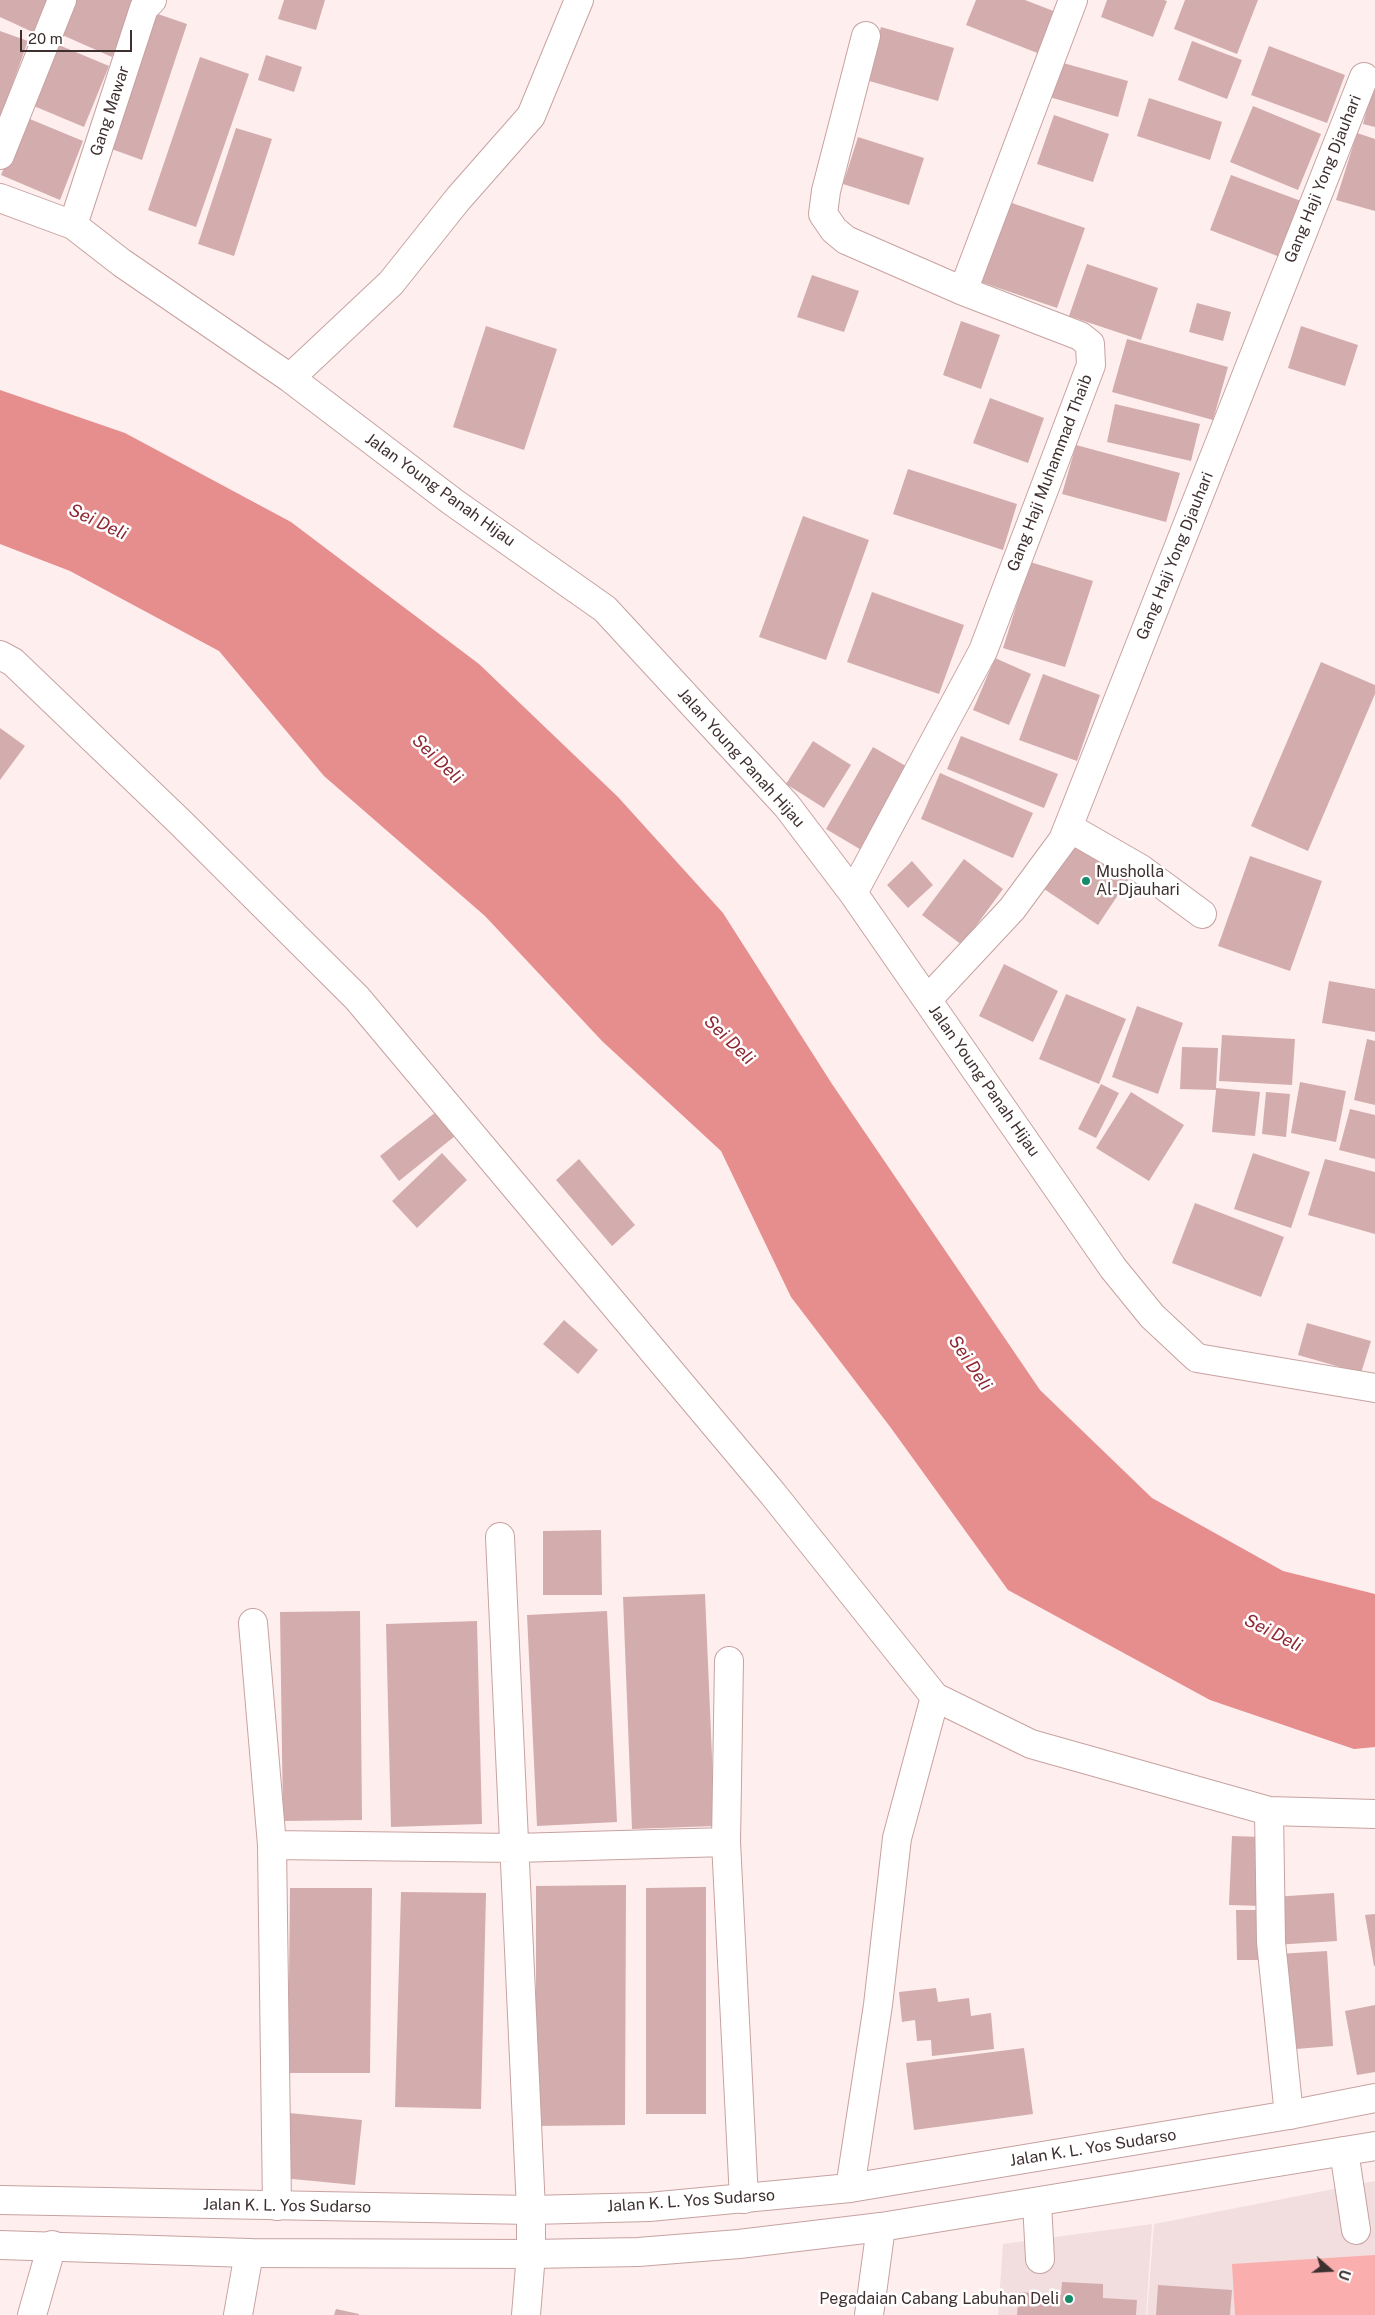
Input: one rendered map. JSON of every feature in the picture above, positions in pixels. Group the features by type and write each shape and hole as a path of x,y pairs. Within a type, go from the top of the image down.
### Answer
{"main road":[{"path":"0,155 62,0"},
{"name":"Gang Mawar","path":"73,225 144,8 152,0"},
{"path":"290,378 391,283 458,199 531,116 579,0"},
{"path":"963,291 1073,0"},
{"name":"Gang Haji Muhammad Thaib","path":"853,893 983,651 1091,364 1090,344 1080,336 963,291 846,240 834,230 823,214 826,191 866,36"},
{"name":"Gang Haji Yong Djauhari","path":"928,999 1012,909 1063,840 1364,77"},
{"name":"Jalan Young Panah Hijau","path":"0,198 73,225 122,263 290,378 452,502 605,609 787,806 853,893 928,999 1113,1268 1152,1316 1197,1358 1375,1388"},
{"path":"0,655 13,662 160,802 357,998 773,1494 935,1697 1030,1744 1268,1811 1375,1814"},
{"path":"1068,827 1140,869 1202,914"},
{"path":"500,1537 531,2210 532,2254 526,2315"},
{"path":"253,1623 272,1845 277,2206"},
{"path":"729,1661 726,1842 744,2199"},
{"path":"850,2188 878,2005 897,1838 935,1697"},
{"path":"1268,1811 1271,1942 1289,2115"},
{"path":"272,1845 515,1848 726,1842"},
{"name":"Jalan K. L. Yos Sudarso","path":"0,2200 531,2210 649,2207 850,2188 1289,2115 1375,2098"},
{"path":"0,2245 52,2245 249,2253 532,2254 638,2252 729,2245 881,2227 1375,2146"},
{"path":"1344,2151 1356,2230"},
{"path":"1036,2203 1040,2259"},
{"path":"869,2315 881,2227"},
{"path":"32,2315 52,2245"},
{"path":"238,2315 249,2253"}],"shaded area":[{"path":"1375,2181 1375,2315 1147,2315 1154,2224"},
{"path":"1152,2224 1146,2315 998,2315 1003,2244"},
{"path":"1375,2255 1375,2315 1235,2315 1232,2264"}],"water":[{"name":"Sei Deli","path":"0,390 125,433 291,522 479,664 618,797 723,913 832,1084 1040,1390 1152,1498 1283,1571 1375,1594 1375,1747 1354,1749 1210,1700 1008,1590 891,1428 791,1297 721,1151 602,1041 485,916 324,776 219,651 70,571 0,544"}],"building":[{"path":"0,0 52,0 37,34 0,17"},
{"path":"76,0 137,0 112,57 60,34"},
{"path":"284,0 325,0 316,30 278,19"},
{"path":"976,0 1025,0 1056,12 1040,54 966,25"},
{"path":"1107,0 1167,1 1153,37 1101,17"},
{"path":"1185,0 1258,0 1237,54 1174,29"},
{"path":"152,12 187,24 142,160 106,147"},
{"path":"881,27 954,48 938,101 866,80"},
{"path":"0,31 28,41 0,119"},
{"path":"1192,41 1242,60 1227,99 1178,80"},
{"path":"54,43 109,66 84,127 29,104"},
{"path":"1269,46 1345,75 1327,123 1251,95"},
{"path":"266,55 302,67 294,92 258,80"},
{"path":"200,57 249,74 196,227 148,210"},
{"path":"1056,61 1128,81 1118,117 1046,96"},
{"path":"1375,82 1375,127 1363,124"},
{"path":"1149,98 1222,122 1210,160 1137,136"},
{"path":"1253,106 1321,134 1298,190 1230,162"},
{"path":"1054,115 1109,134 1093,182 1037,164"},
{"path":"25,117 83,141 60,200 1,175"},
{"path":"236,128 272,139 234,256 198,244"},
{"path":"1357,133 1375,139 1375,211 1336,200"},
{"path":"858,137 924,158 909,205 843,184"},
{"path":"1231,175 1301,201 1280,257 1210,230"},
{"path":"1006,201 1085,228 1057,308 978,281"},
{"path":"1087,264 1158,288 1141,340 1069,316"},
{"path":"812,275 859,291 844,332 797,317"},
{"path":"1197,303 1231,312 1223,341 1189,332"},
{"path":"961,321 1000,335 981,389 943,375"},
{"path":"486,326 557,349 524,450 453,427"},
{"path":"1301,326 1358,345 1345,386 1288,368"},
{"path":"1127,339 1228,367 1213,420 1112,392"},
{"path":"990,398 1044,418 1028,463 973,443"},
{"path":"1115,404 1200,424 1191,461 1107,442"},
{"path":"1076,445 1180,473 1166,522 1062,494"},
{"path":"908,469 1017,504 1003,550 893,514"},
{"path":"803,516 869,540 826,660 759,637"},
{"path":"1030,562 1093,581 1065,667 1003,648"},
{"path":"872,592 964,625 939,694 847,662"},
{"path":"995,658 1031,674 1009,725 973,710"},
{"path":"1321,662 1375,685 1375,694 1308,851 1251,826"},
{"path":"1043,674 1100,695 1077,761 1019,740"},
{"path":"0,728 25,746 0,780"},
{"path":"961,736 1058,774 1044,808 947,769"},
{"path":"813,741 851,765 824,808 786,784"},
{"path":"873,747 911,769 863,851 826,829"},
{"path":"940,773 1033,813 1013,858 921,819"},
{"name":"Musholla Al-Djauhari","path":"1074,837 1132,874 1098,925 1041,887"},
{"path":"1250,856 1322,881 1290,971 1218,946"},
{"path":"964,859 1003,889 962,945 922,915"},
{"path":"912,861 933,885 908,908 887,885"},
{"path":"1004,964 1058,991 1033,1042 979,1016"},
{"path":"1329,981 1375,989 1375,1032 1322,1023"},
{"path":"1066,994 1126,1019 1099,1084 1039,1059"},
{"path":"1137,1006 1183,1023 1158,1094 1112,1077"},
{"path":"1222,1035 1295,1039 1292,1085 1219,1081"},
{"path":"1367,1039 1375,1041 1375,1105 1354,1100"},
{"path":"1182,1047 1218,1048 1216,1088 1260,1092 1255,1136 1212,1132 1216,1090 1180,1089"},
{"path":"1300,1082 1346,1091 1336,1142 1291,1133"},
{"path":"1101,1084 1119,1093 1096,1138 1078,1129"},
{"path":"1131,1092 1184,1125 1149,1181 1096,1148"},
{"path":"1266,1092 1290,1094 1286,1137 1262,1134"},
{"path":"1350,1109 1375,1115 1375,1159 1339,1150"},
{"path":"436,1112 455,1136 399,1181 380,1156"},
{"path":"442,1153 467,1180 417,1228 392,1201"},
{"path":"1253,1153 1310,1172 1291,1228 1234,1209"},
{"path":"579,1159 635,1225 612,1246 556,1180"},
{"path":"1325,1159 1375,1172 1375,1234 1308,1215"},
{"path":"1195,1203 1284,1237 1261,1297 1172,1263"},
{"path":"564,1320 598,1350 578,1374 543,1344"},
{"path":"1307,1323 1371,1341 1361,1373 1298,1355"},
{"path":"601,1530 602,1595 543,1595 543,1531"},
{"path":"705,1594 715,1826 632,1829 623,1597"},
{"path":"360,1611 362,1820 283,1821 280,1612"},
{"path":"607,1611 617,1822 537,1826 527,1615"},
{"path":"477,1621 482,1824 391,1827 386,1624"},
{"path":"1232,1836 1262,1837 1263,1906 1229,1905"},
{"path":"626,1885 625,2125 536,2126 536,1886"},
{"path":"706,1887 706,2114 646,2114 646,1888"},
{"path":"290,1888 372,1888 370,2073 288,2073"},
{"path":"401,1892 486,1893 481,2109 395,2107"},
{"path":"1334,1893 1337,1941 1275,1945 1273,1897"},
{"path":"1236,1910 1264,1910 1265,1960 1237,1960"},
{"path":"1375,1914 1375,1966 1374,1966 1365,1915"},
{"path":"1327,1951 1333,2046 1284,2050 1278,1954"},
{"path":"936,1988 938,2002 969,1998 971,2016 991,2013 994,2049 932,2056 931,2040 917,2041 915,2020 902,2022 899,1992"},
{"path":"1375,2005 1375,2072 1357,2075 1345,2011"},
{"path":"1024,2048 1033,2114 914,2130 906,2063"},
{"path":"289,2113 362,2120 355,2185 282,2178"},
{"name":"Pegadaian Cabang Labuhan Deli","path":"1062,2282 1103,2284 1103,2298 1137,2300 1136,2315 1017,2315 1019,2292 1061,2295"},
{"path":"1158,2285 1232,2290 1230,2315 1156,2315"},
{"path":"336,2309 359,2314 359,2315 334,2315"}],"place":[{"name":"Musholla Al-Djauhari","path":"1086,881"},
{"name":"Pegadaian Cabang Labuhan Deli","path":"1069,2299"}]}
